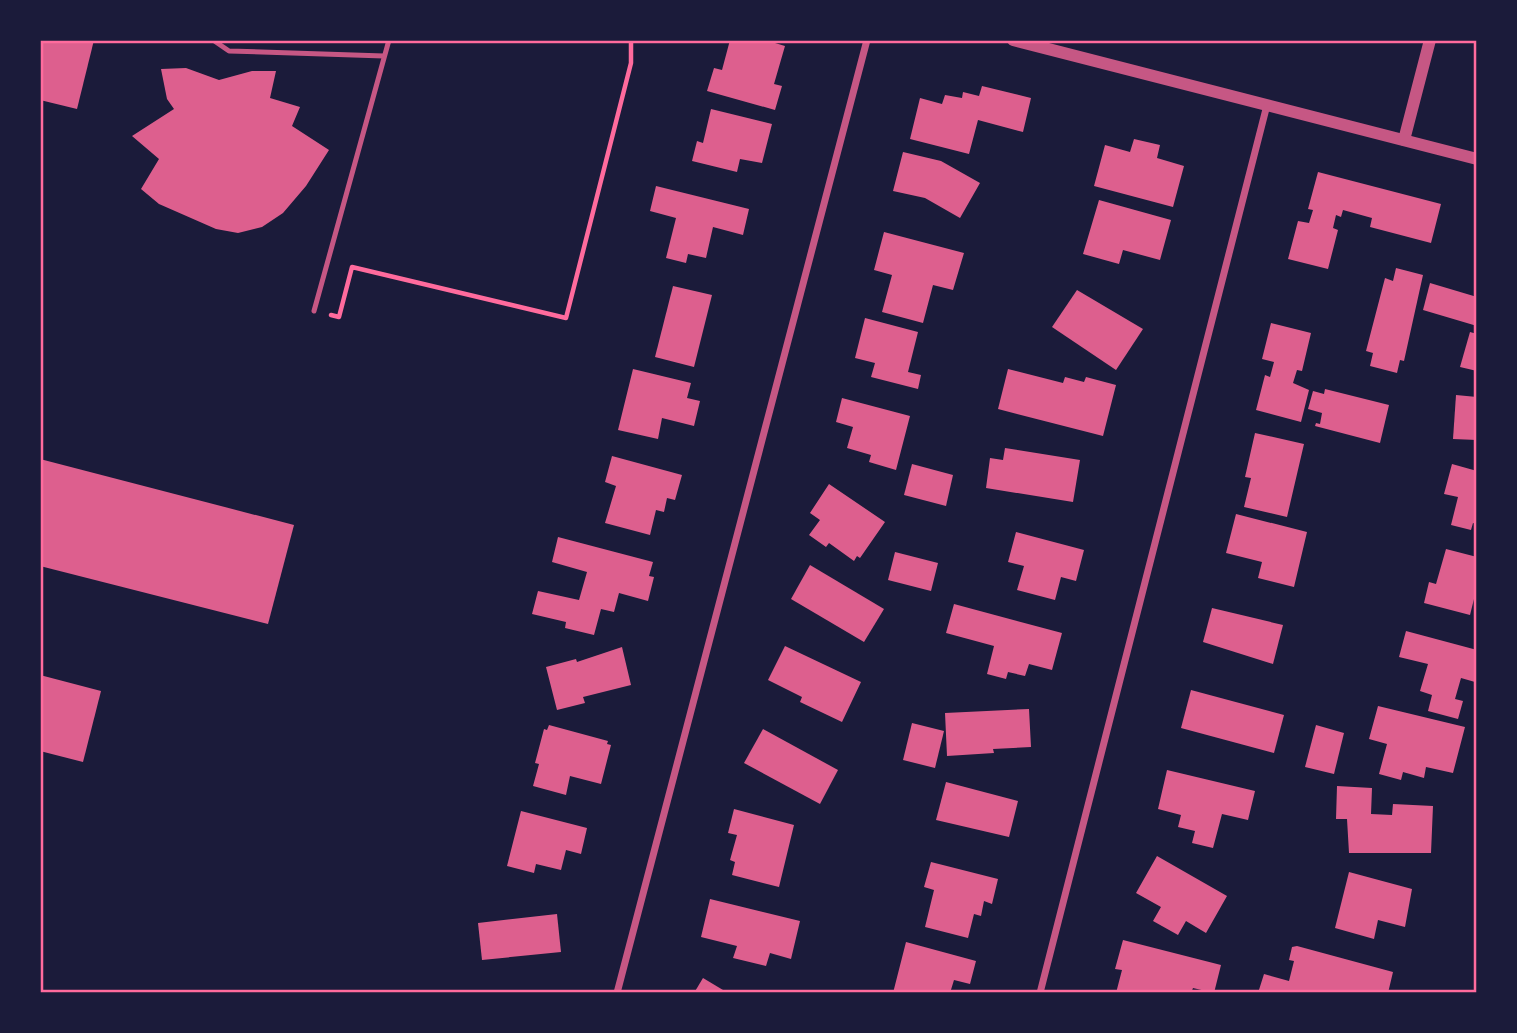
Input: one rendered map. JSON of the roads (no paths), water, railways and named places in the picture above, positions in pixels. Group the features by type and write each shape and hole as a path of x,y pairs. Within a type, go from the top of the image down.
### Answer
{"street":[{"path":"617,993 867,40"},
{"path":"1013,40 1477,159"},
{"path":"1404,140 1430,40"},
{"path":"1040,993 1268,104"}],"lane":[{"path":"213,40 229,51 384,55"},
{"path":"314,311 388,40"}]}
